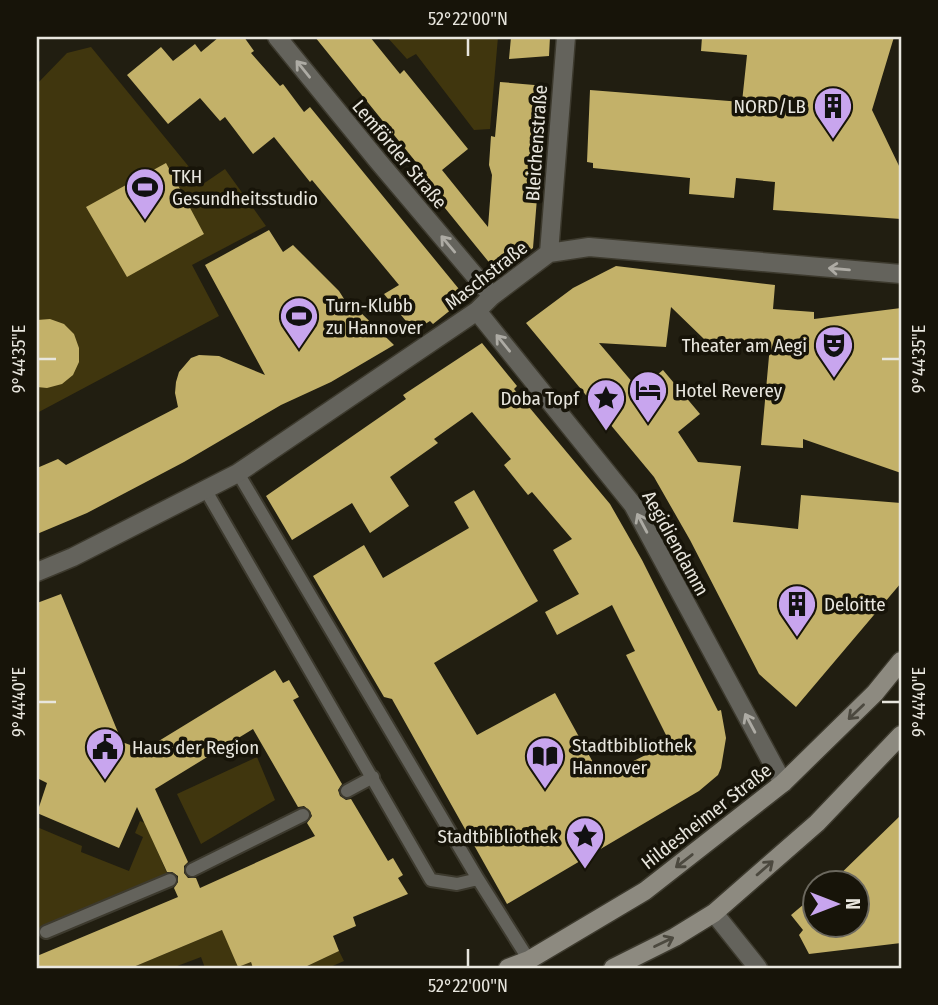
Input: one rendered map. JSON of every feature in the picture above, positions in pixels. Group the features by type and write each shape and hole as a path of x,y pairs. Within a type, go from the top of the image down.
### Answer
{"main road":[{"name":"Hildesheimer Straße","path":"509,968 529,960 645,891 783,783 875,693 901,661"},
{"path":"613,968 675,937 714,913 817,823 901,735"}],"street":[{"name":"Lemförder Straße","path":"277,37 492,296"},
{"name":"Bleichenstraße","path":"549,253 566,37"},
{"name":"Maschstraße","path":"37,572 239,473 477,311 492,296 549,253 589,247 901,274"},
{"name":"Aegidiendamm","path":"477,311 633,505 783,783"},
{"path":"714,913 758,968"}],"lane":[{"path":"239,473 478,879 529,960"},
{"path":"205,489 432,880 457,884 478,879"},
{"path":"347,791 373,777"},
{"path":"192,870 303,815"},
{"path":"46,932 170,880"}],"shaded area":[{"path":"387,37 498,37 490,129 474,130 416,54 407,59"},
{"path":"91,47 203,184 225,169 266,226 192,265 219,316 37,413 37,84 67,53"},
{"path":"257,757 275,800 201,844 177,794"},
{"path":"140,821 145,823 170,880 37,935 37,827 82,846 81,852 129,871 143,837 135,833"},
{"path":"222,930 251,962 253,968 205,968 201,957 172,968 131,968"},
{"path":"339,951 344,961 328,968 303,968"}],"building":[{"path":"219,37 244,37 254,51 251,53 280,86 283,84 304,112 310,107 463,294 459,298 462,301 433,324 430,321 414,331 384,294 399,285 274,137 253,154 225,117 220,121 200,98 168,124 127,75 161,47 173,61 195,44 201,52"},
{"path":"315,37 370,37 400,74 404,70 468,149 442,170 488,227 492,175 489,165 491,136 495,137 500,82 546,86 533,248 514,262 492,266 423,181 428,177"},
{"path":"511,37 550,37 549,56 509,59"},
{"path":"702,37 894,37 872,110 901,170 901,219 773,210 775,182 736,178 734,198 689,194 690,178 593,168 593,163 587,162 590,90 742,102 747,55 701,51"},
{"name":"TKH Gesundheitsstudio","path":"166,163 204,234 127,277 86,207"},
{"path":"269,230 283,252 293,245 339,291 353,313 358,310 394,345 331,382 281,405 184,462 87,513 37,534 37,468 58,459 66,465 178,407 176,382 179,372 191,358 199,355 219,356 265,375 205,265"},
{"path":"616,266 775,285 773,309 814,312 814,319 901,308 901,473 803,439 803,448 761,445 770,345 705,340 671,307 666,347 599,343 639,390 663,370 700,414 678,432 698,462 741,466 733,522 798,529 801,495 901,503 901,583 796,707 759,674 690,540 654,477 526,323 573,288"},
{"path":"50,319 64,324 74,334 79,348 79,362 73,375 62,384 47,388 37,387 37,320"},
{"path":"482,343 517,386 514,389 610,504 642,560 718,711 721,710 726,738 718,775 699,791 507,904 392,699 384,697 313,576 364,545 383,578 469,528 454,502 474,490 538,601 434,663 477,735 555,693 601,777 670,743 626,655 635,651 612,605 557,635 545,612 579,594 553,550 572,539 532,492 528,495 504,465 511,459 472,412 434,439 438,443 390,477 409,506 370,533 352,503 292,540 266,496 406,399 403,395"},
{"name":"Haus der Region","path":"61,594 122,742 144,750 275,670 283,683 289,680 299,697 293,700 342,784 338,790 340,796 346,800 351,799 388,861 393,858 403,875 398,878 408,894 353,917 356,926 333,936 339,951 303,968 253,968 251,962 238,967 222,930 131,968 37,968 37,956 178,897 174,888 178,876 167,872 137,807 119,848 37,813 47,783 37,778 37,603","holes":["253,729 298,807 304,806 310,811 312,816 307,823 315,836 200,888 196,878 188,878 184,873 184,866 188,862 155,789"]},
{"path":"901,815 901,943 809,954 799,935 802,931 802,939 872,939 872,869 845,869"},
{"path":"802,906 802,929 791,915"}],"place":[{"name":"NORD/LB","path":"833,140"},
{"name":"TKH Gesundheitsstudio","path":"145,221"},
{"name":"Turn-Klubb zu Hannover","path":"299,350"},
{"name":"Theater am Aegi","path":"834,379"},
{"name":"Hotel Reverey","path":"648,424"},
{"name":"Doba Topf","path":"606,432"},
{"name":"Deloitte","path":"797,638"},
{"name":"Haus der Region","path":"105,781"},
{"name":"Stadtbibliothek Hannover","path":"545,790"},
{"name":"Stadtbibliothek","path":"585,870"}]}
